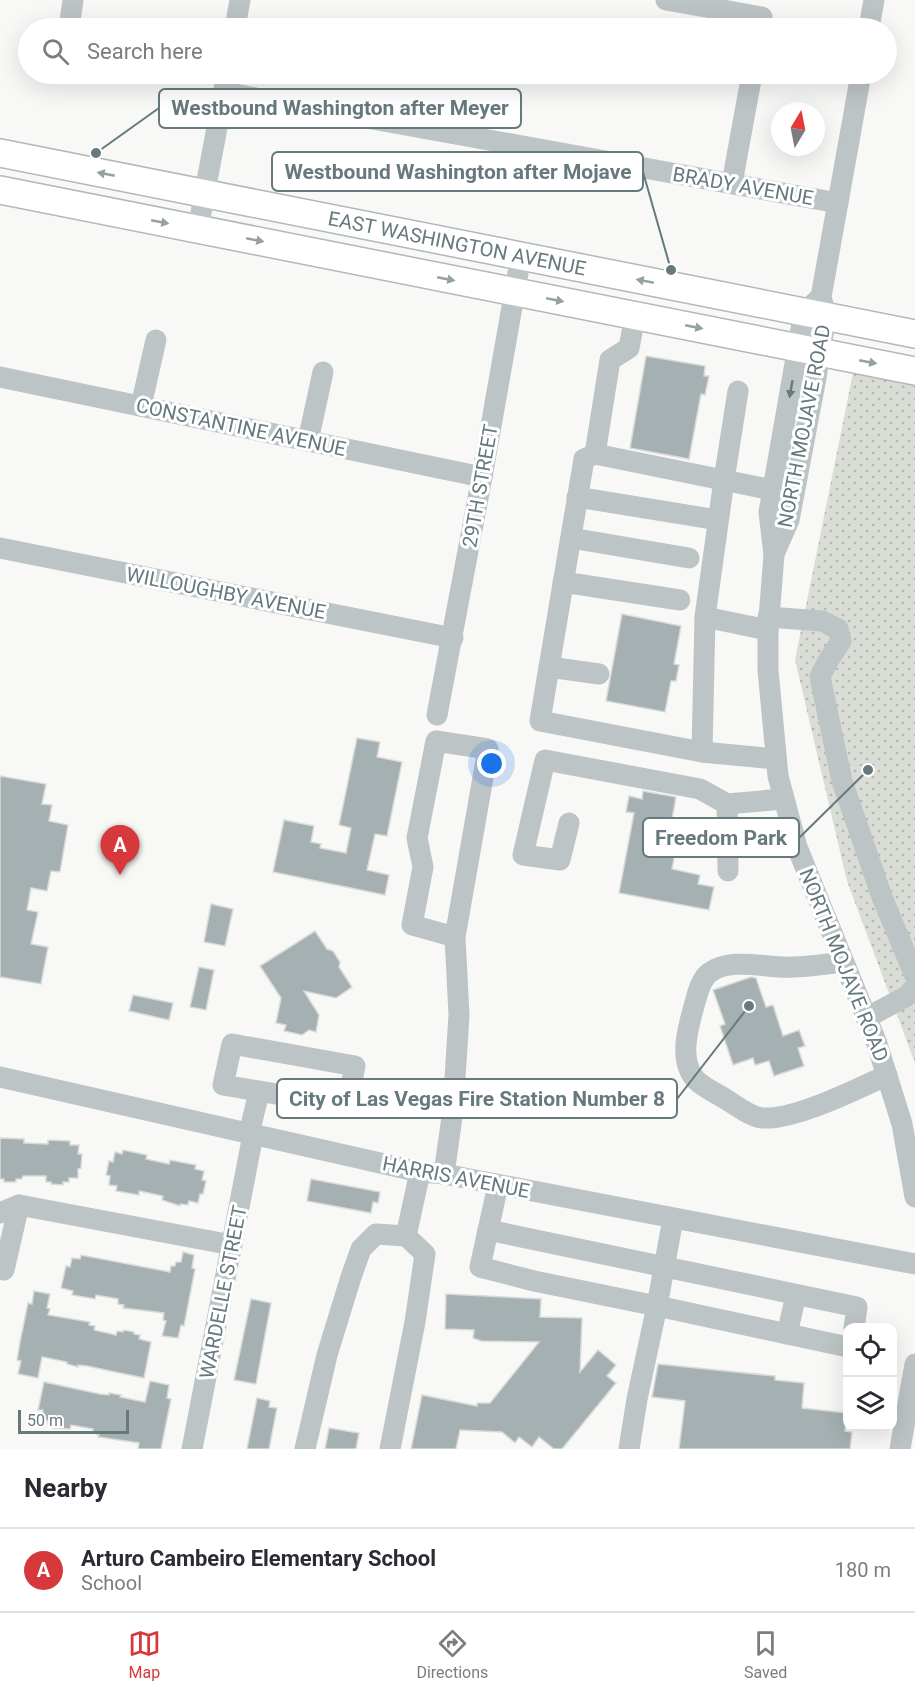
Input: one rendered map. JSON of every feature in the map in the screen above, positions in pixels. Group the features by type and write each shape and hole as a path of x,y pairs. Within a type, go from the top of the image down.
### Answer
{"main road":[{"name":"EAST WASHINGTON AVENUE","path":"0,153 201,210 514,292 634,316 915,334"},
{"path":"0,190 69,190 175,203 201,210"},
{"name":"EAST WASHINGTON AVENUE","path":"201,210 520,256 813,327 915,371"},
{"path":"596,308 640,302 664,302 813,327"}],"street":[{"path":"70,18 73,0"},
{"path":"237,18 240,0"},
{"path":"666,0 762,15"},
{"path":"871,18 874,0"},
{"path":"201,210 225,84"},
{"name":"BRADY AVENUE","path":"230,84 838,203"},
{"path":"732,183 750,84"},
{"name":"NORTH MOJAVE ROAD","path":"859,84 813,327 769,512 774,555 768,624 770,704 783,799 797,847 887,1075 902,1124 915,1197"},
{"name":"29TH STREET","path":"437,715 453,638 520,256"},
{"path":"595,454 610,360 629,348 634,316"},
{"name":"NORTH MOJAVE ROAD","path":"774,555 789,520 813,327"},
{"path":"141,406 156,340"},
{"path":"308,441 323,372"},
{"name":"CONSTANTINE AVENUE","path":"0,377 482,477"},
{"path":"702,752 705,617 738,391"},
{"path":"773,490 595,454 584,459 540,720 702,752 777,759"},
{"path":"577,497 718,520"},
{"path":"571,538 689,558"},
{"name":"WILLOUGHBY AVENUE","path":"0,548 453,638"},
{"path":"563,582 680,600"},
{"path":"705,617 768,624 822,621 838,629 841,641 820,677 842,781 882,897 915,976"},
{"path":"549,667 599,674"},
{"path":"444,1174 453,1110 459,1015 455,937 488,749 436,741 417,838 423,867 412,925 455,937"},
{"path":"569,824 561,860 523,855 545,760 700,789 726,804 783,799"},
{"path":"726,804 728,871"},
{"path":"843,962 795,968 738,964 708,974 701,984 690,1020 686,1057 688,1067 696,1080 744,1110 762,1118 791,1114 848,1093 887,1075"},
{"path":"866,1018 907,996 915,987"},
{"path":"232,1044 355,1066 347,1106 259,1092 224,1085 232,1044"},
{"name":"HARRIS AVENUE","path":"0,1077 420,1172 444,1174 915,1264"},
{"name":"WARDELLE STREET","path":"192,1449 259,1092"},
{"path":"406,1236 420,1172"},
{"path":"498,1185 480,1266 534,1281 843,1346"},
{"path":"0,1269 3,1270 10,1209 232,1245"},
{"path":"629,1449 673,1219"},
{"path":"488,1230 857,1307 855,1323"},
{"path":"305,1449 327,1354 361,1249 376,1234 406,1236 425,1254 415,1322 390,1449"},
{"path":"787,1334 796,1294"},
{"path":"900,1449 915,1364"}],"shaded area":[{"path":"853,373 915,385 915,1063 847,881 795,660"}],"building":[{"path":"646,356 705,366 704,376 709,376 705,395 701,394 689,459 630,448"},
{"path":"622,614 681,626 674,664 679,665 676,681 671,681 665,712 606,701"},
{"path":"357,738 380,742 377,757 402,762 387,836 375,834 367,870 389,875 385,895 273,872 284,820 314,826 311,842 321,844 320,848 346,853 351,828 339,825"},
{"path":"0,776 46,784 42,804 52,805 49,821 68,825 60,872 51,871 47,891 31,888 27,910 38,912 31,944 48,947 41,984 0,977"},
{"path":"643,791 676,797 669,836 678,838 672,869 700,875 698,884 714,887 709,910 619,893 634,813 626,812 629,796 642,799"},
{"path":"211,904 233,909 225,946 204,942"},
{"path":"315,931 327,949 333,951 340,962 339,967 352,987 336,998 304,991 319,1015 316,1032 309,1030 302,1035 284,1031 286,1025 276,1023 281,998 260,966"},
{"path":"199,967 214,970 206,1010 190,1007"},
{"path":"751,977 756,978 766,1007 773,1005 783,1036 799,1030 805,1046 798,1048 804,1066 774,1076 769,1061 755,1065 753,1058 733,1065 720,1026 725,1024 713,990"},
{"path":"133,995 173,1003 169,1020 129,1011"},
{"path":"0,1138 24,1139 24,1143 48,1144 48,1140 70,1141 70,1145 79,1145 78,1154 82,1154 78,1178 69,1178 69,1182 63,1182 63,1185 46,1182 46,1176 23,1176 22,1179 16,1179 16,1182 4,1182 4,1179 0,1179"},
{"path":"123,1150 147,1155 146,1159 169,1164 170,1160 196,1165 195,1169 204,1171 202,1180 206,1181 198,1203 189,1201 188,1205 180,1204 180,1206 162,1200 163,1196 139,1191 139,1195 116,1191 117,1186 109,1185 110,1176 106,1175 109,1161 113,1162 115,1152 122,1154"},
{"path":"311,1179 380,1192 378,1203 373,1202 371,1213 307,1201"},
{"path":"183,1252 194,1255 192,1268 195,1269 184,1326 181,1325 178,1338 162,1336 166,1321 163,1320 164,1313 123,1308 124,1305 118,1304 118,1299 96,1295 95,1299 72,1295 73,1291 61,1288 66,1266 70,1267 72,1258 80,1259 81,1255 170,1272 171,1266 175,1266 176,1262 181,1262"},
{"path":"34,1291 50,1294 48,1315 90,1322 89,1325 95,1326 94,1330 116,1335 117,1331 134,1332 140,1335 139,1339 151,1342 144,1378 87,1366 78,1365 78,1367 67,1364 67,1362 42,1357 38,1378 18,1374 21,1361 17,1360 20,1342 28,1303 32,1304"},
{"path":"446,1294 541,1299 540,1317 582,1318 580,1372 598,1350 616,1365 607,1376 616,1383 562,1449 554,1449 539,1437 532,1447 519,1437 515,1443 502,1432 460,1430 456,1449 411,1449 422,1395 477,1406 477,1403 490,1403 539,1342 481,1341 473,1338 474,1330 445,1329"},
{"path":"251,1299 271,1303 256,1384 234,1380"},
{"path":"658,1364 775,1376 775,1380 804,1383 802,1408 843,1413 843,1431 852,1432 850,1449 679,1449 685,1401 652,1397"},
{"path":"150,1381 169,1385 167,1398 171,1399 161,1449 138,1449 139,1443 98,1437 99,1435 93,1433 93,1429 71,1425 70,1429 53,1428 54,1426 48,1424 48,1421 41,1419 43,1410 38,1410 44,1382 100,1394 121,1395 120,1397 145,1402"},
{"path":"257,1398 270,1401 269,1407 277,1408 269,1449 247,1449"},
{"path":"329,1428 359,1433 356,1449 325,1449"}],"place":[{"name":"Westbound Washington after Meyer","path":"96,153"},
{"name":"Westbound Washington after Mojave","path":"671,270"},
{"name":"Freedom Park","path":"868,770"},
{"name":"Arturo Cambeiro Elementary School","path":"120,875"},
{"name":"City of Las Vegas Fire Station Number 8","path":"749,1006"}]}
